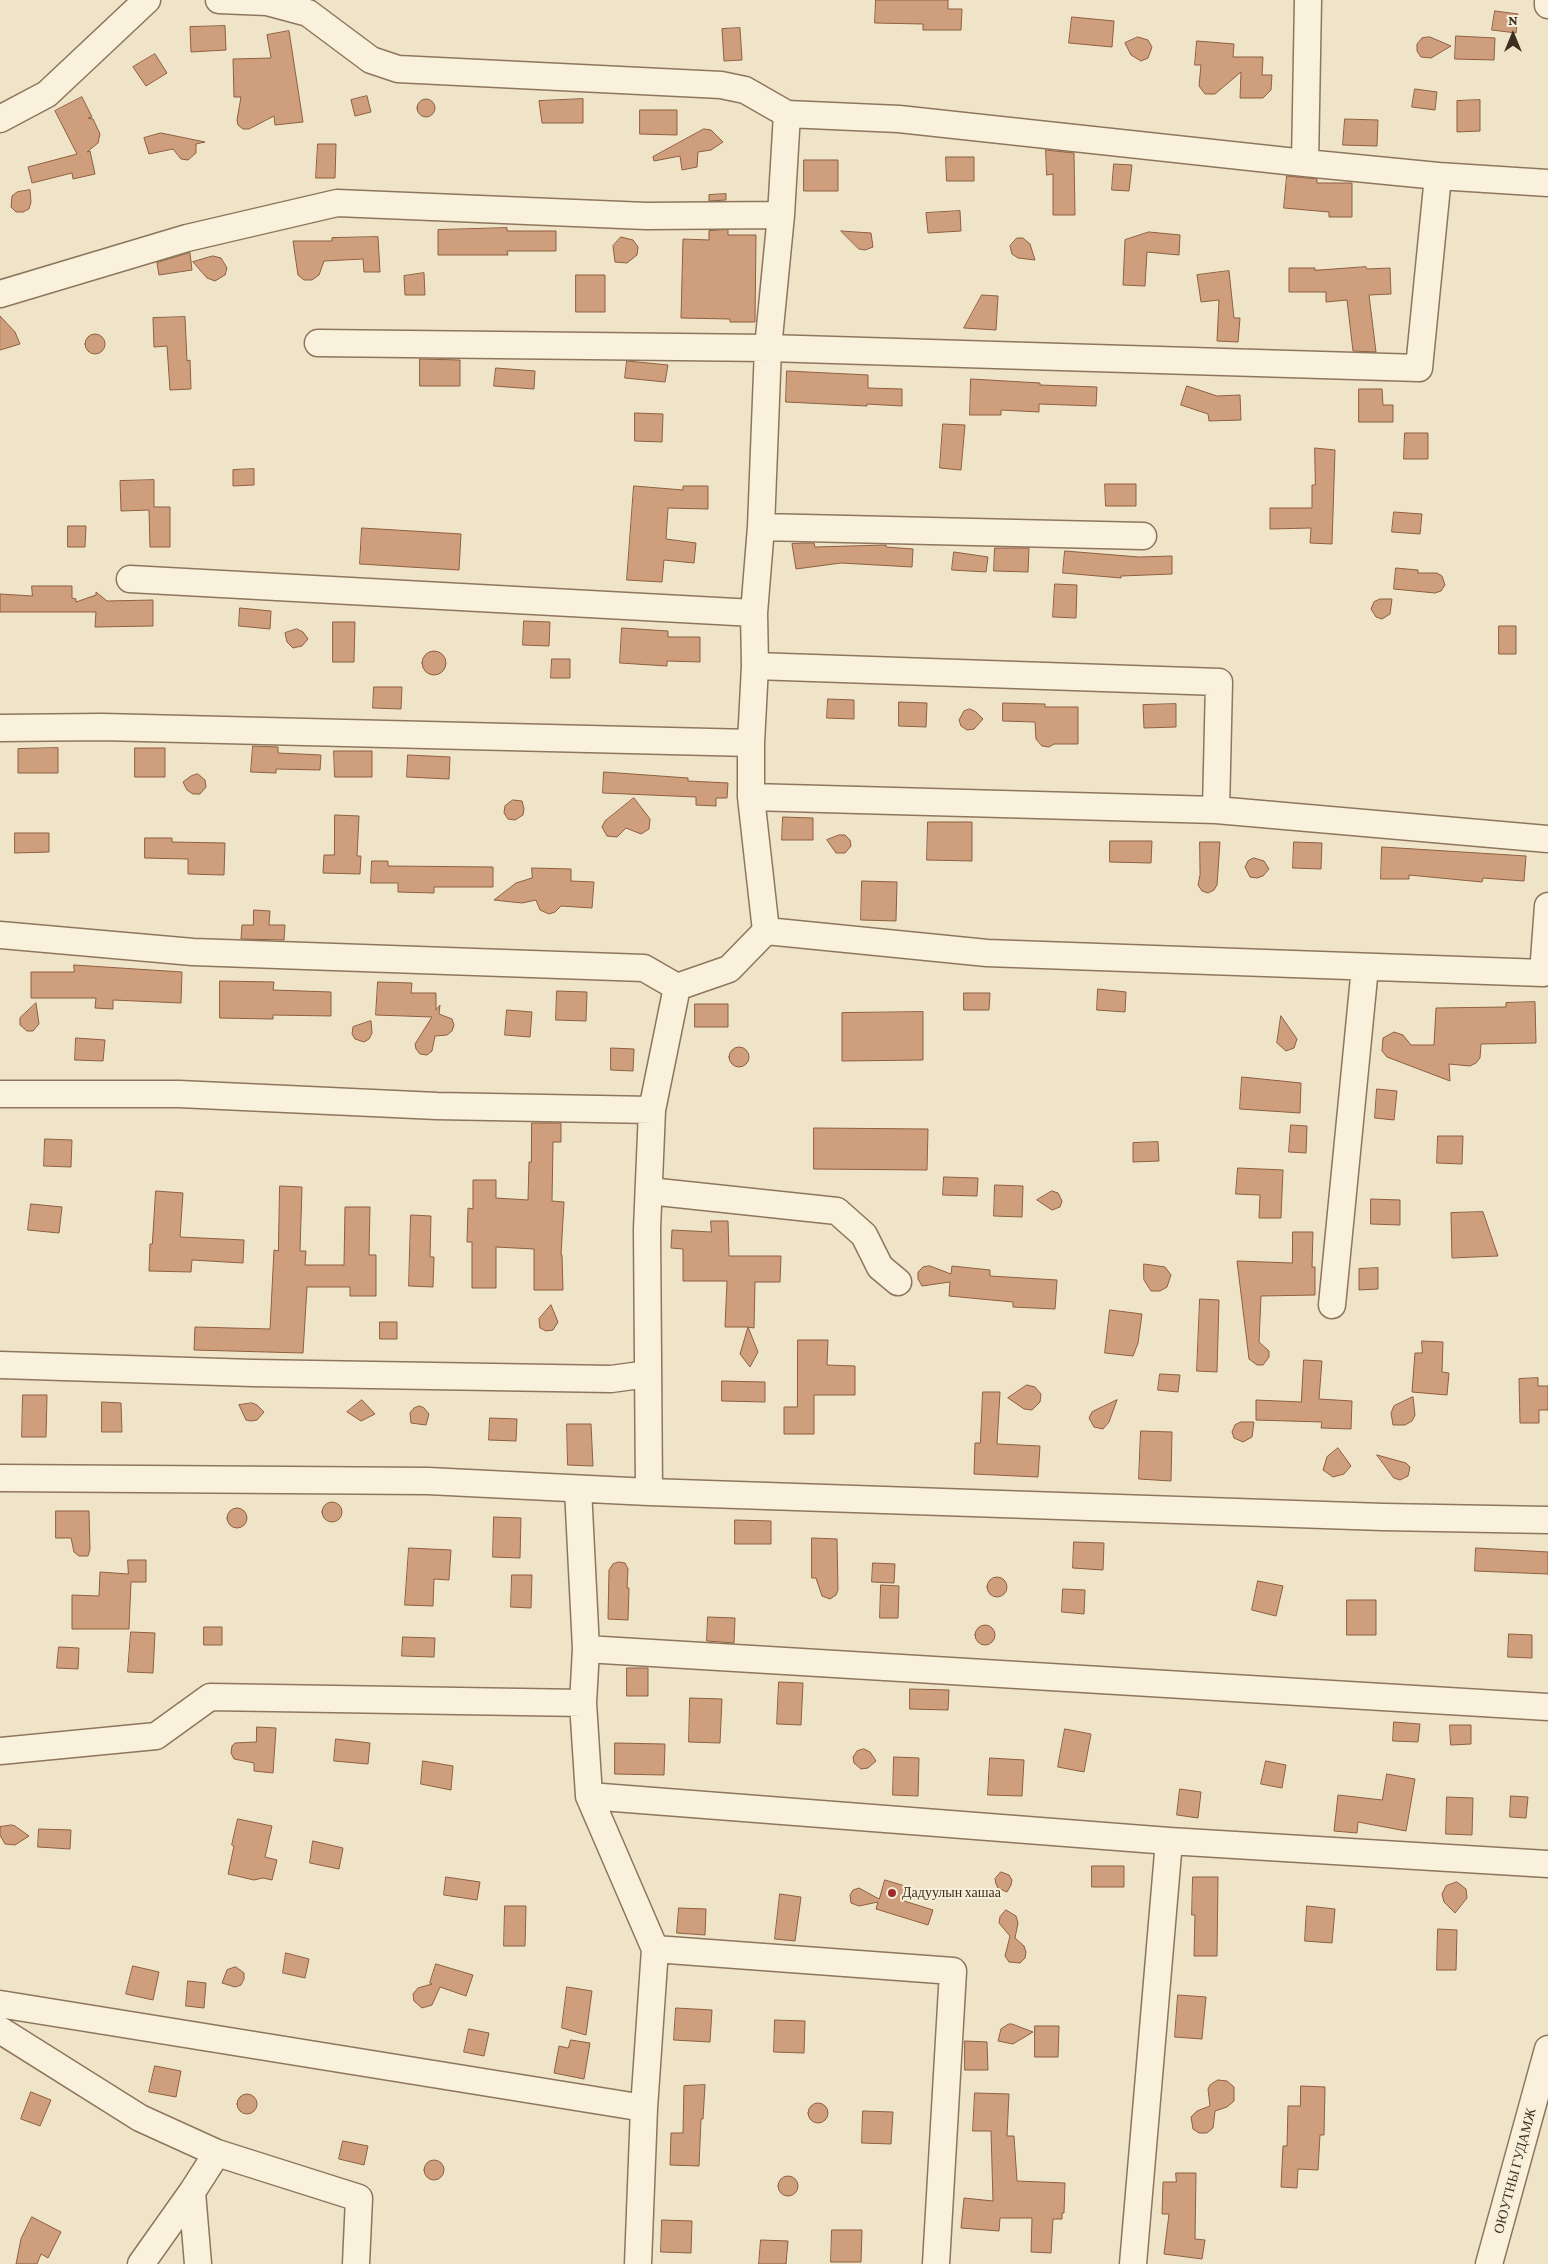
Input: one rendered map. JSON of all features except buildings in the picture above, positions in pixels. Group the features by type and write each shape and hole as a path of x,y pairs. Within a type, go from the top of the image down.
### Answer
{"street":[{"path":"0,119 47,94 147,0"},
{"path":"219,0 269,1 308,13 371,60 398,69 721,85 745,90 787,114 899,119 1305,163 1438,176 1548,183"},
{"path":"1305,163 1308,0"},
{"path":"1548,0 1548,5"},
{"path":"766,931 751,797 751,744 755,666 754,613 761,527 768,348 781,215 787,114"},
{"path":"318,343 768,348 1419,368 1438,176"},
{"path":"0,294 187,238 337,203 646,216 781,215"},
{"path":"761,527 1142,536"},
{"path":"130,579 754,613"},
{"path":"755,666 1219,682 1216,810"},
{"path":"0,728 102,727 751,744"},
{"path":"751,797 1216,810 1548,839"},
{"path":"766,931 987,953 1546,974 1548,906"},
{"path":"0,935 193,952 644,968 677,987 729,969 766,931"},
{"path":"1332,1305 1365,967"},
{"path":"649,1492 649,1191 652,1110 677,987"},
{"path":"0,1094 178,1094 437,1106 652,1110"},
{"path":"649,1191 837,1211 864,1236 880,1268 898,1282"},
{"path":"0,1365 254,1373 561,1378 611,1378 648,1374"},
{"path":"0,1478 428,1482 649,1492 1548,1520"},
{"path":"578,1488 586,1650 583,1702 589,1796 655,1949 644,2108 638,2264"},
{"path":"586,1650 1548,1707"},
{"path":"0,1751 156,1736 210,1697 583,1702"},
{"path":"589,1796 1169,1841 1548,1864"},
{"path":"1133,2264 1169,1841"},
{"path":"655,1949 953,1971 936,2264"},
{"path":"0,2004 644,2108"},
{"path":"0,2030 140,2118 217,2153 359,2198 356,2264"},
{"name":"ОЮУТНЫ ГУДАМЖ","path":"1489,2264 1548,2049"},
{"path":"141,2264 217,2153"},
{"path":"192,2192 198,2264"}],"place":[{"name":"Дадуулын хашаа","path":"892,1893"}]}
